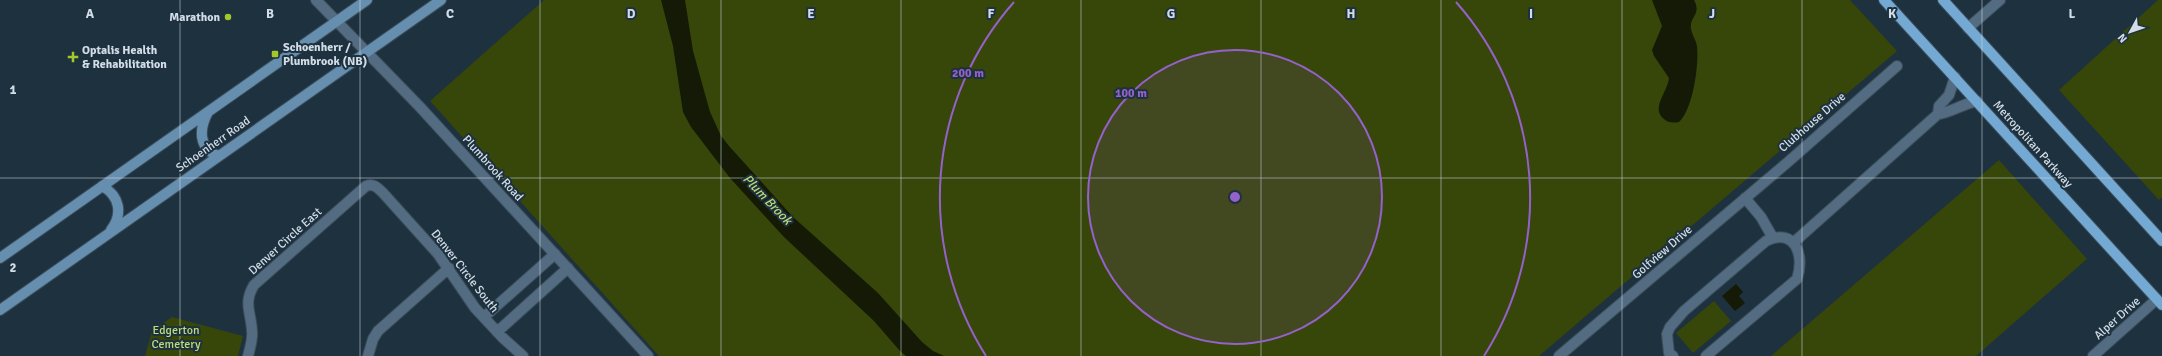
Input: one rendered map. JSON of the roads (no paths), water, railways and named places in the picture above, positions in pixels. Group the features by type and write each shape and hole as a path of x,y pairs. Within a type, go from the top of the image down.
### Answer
{"main road":[{"path":"0,258 367,0"},
{"name":"Schoenherr Road","path":"0,310 441,0"},
{"name":"Metropolitan Parkway","path":"1884,0 2160,302"},
{"path":"1943,0 2162,241"},
{"path":"208,112 202,125 202,139 208,151 218,156"},
{"path":"102,186 115,197 119,208 116,221 108,233"}],"street":[{"name":"Plumbrook Road","path":"316,0 420,107 648,356"},
{"path":"1968,28 2000,0"},
{"name":"Clubhouse Drive","path":"1745,198 1897,66"},
{"path":"1938,114 1939,106 1949,95 1955,78"},
{"path":"1793,243 1938,114 1946,113 1966,103 1977,101"},
{"name":"Denver Circle South","path":"370,184 375,186 384,194 438,254 449,268 469,300 497,332 523,356"},
{"name":"Denver Circle East","path":"248,356 252,331 248,308 248,295 254,285 370,184"},
{"path":"1745,198 1761,217 1773,238"},
{"name":"Golfview Drive","path":"1559,356 1745,198"},
{"path":"1669,355 1667,334 1670,327 1696,301 1766,241 1773,238 1785,238 1793,243 1800,253 1801,268 1797,279 1706,356"},
{"path":"484,317 555,254"},
{"path":"368,356 373,339 378,330 449,268"},
{"path":"497,332 568,268"},
{"name":"Alper Drive","path":"2093,356 2160,302"}],"water":[{"name":"Plum Brook","path":"661,0 685,0 693,51 710,112 721,136 793,217 878,293 922,342 933,351 944,356 906,356 874,321 784,237 730,178 691,127 683,112 673,46"},
{"path":"1652,0 1694,0 1697,9 1691,25 1697,46 1696,75 1688,107 1684,116 1679,122 1673,123 1667,121 1660,115 1659,105 1669,78 1654,56 1652,50 1662,26"},
{"path":"1736,284 1743,292 1739,296 1745,303 1735,311 1722,296"}],"place":[{"name":"Marathon","path":"228,17"},
{"name":"Schoenherr / Plumbrook (NB)","path":"275,54"},
{"name":"Optalis Health & Rehabilitation","path":"73,57"}],"park label":[{"name":"Edgerton Cemetery","path":"176,337"}]}
